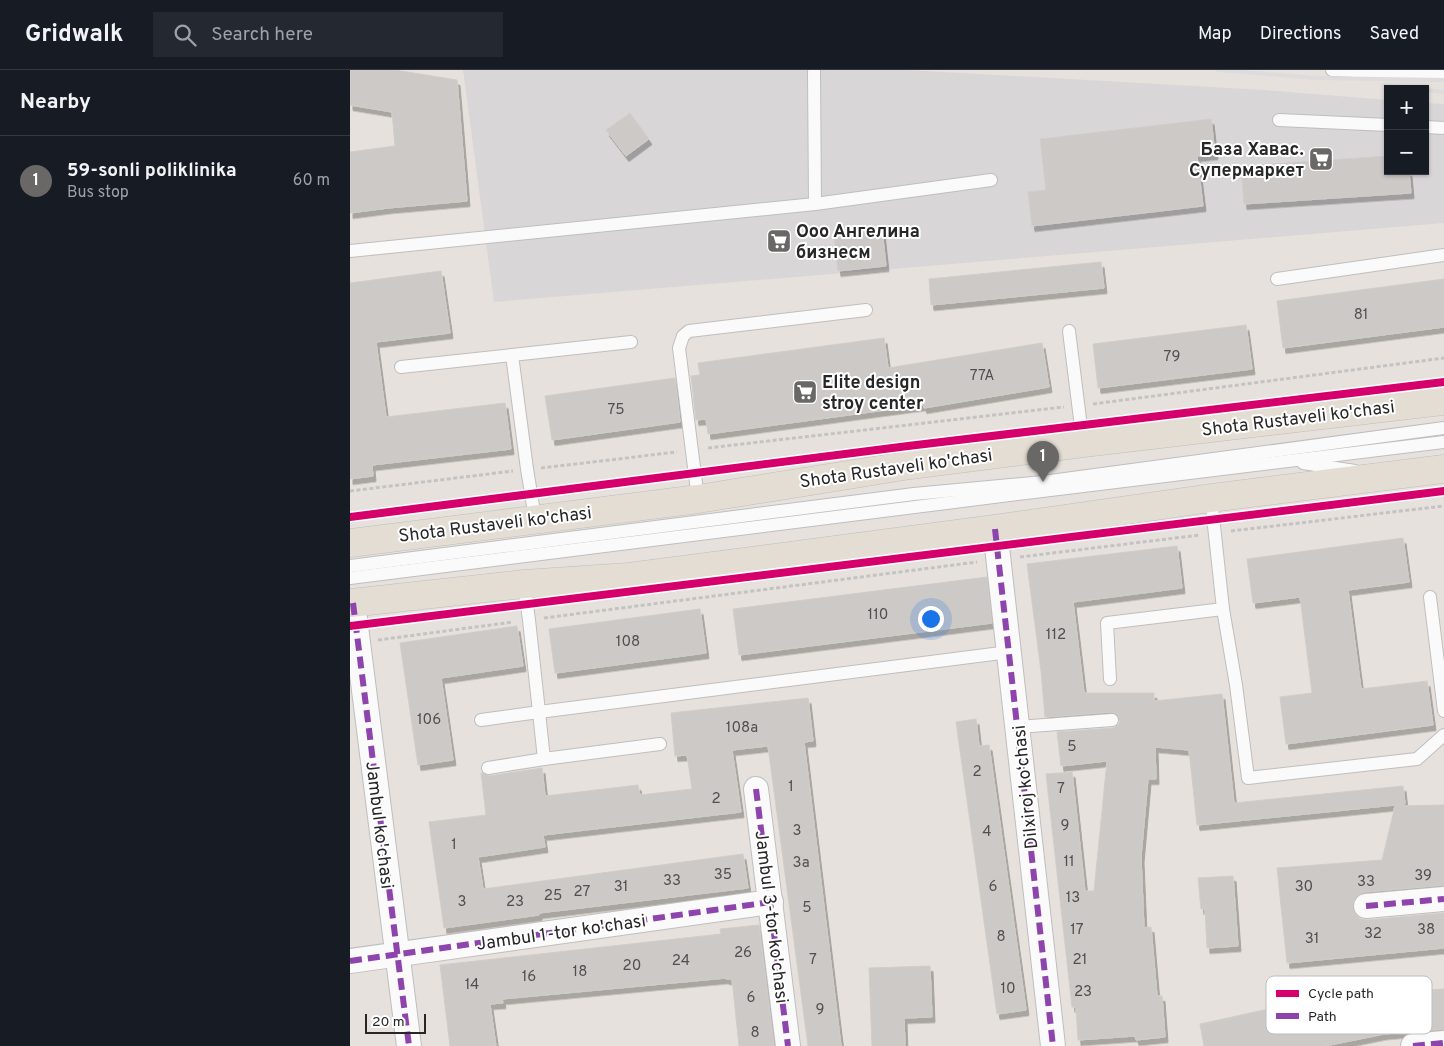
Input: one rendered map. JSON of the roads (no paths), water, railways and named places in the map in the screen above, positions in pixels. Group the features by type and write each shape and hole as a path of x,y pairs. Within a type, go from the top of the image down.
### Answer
{"main road":[{"name":"Shota Rustaveli ko'chasi","path":"350,543 535,518 698,499 910,465 1444,401"},
{"path":"351,595 629,577 995,529 1211,498 1444,469"}],"street":[{"name":"Dilxiroj ko‘chasi","path":"995,529 1053,1046"},
{"name":"Jambul ko'chasi","path":"351,595 409,1046"},
{"name":"Jambul 3-tor ko'chasi","path":"756,789 788,1046"},
{"path":"1366,906 1444,899"},
{"name":"Jambul 1-tor ko'chasi","path":"350,961 771,902"},
{"path":"1413,1046 1444,1043"}],"lane":[{"path":"1332,70 1444,75"},
{"path":"814,72 815,204"},
{"path":"1279,120 1384,126"},
{"path":"1429,127 1444,128"},
{"path":"350,251 815,204 991,180"},
{"path":"1277,279 1444,255"},
{"path":"698,499 680,348 682,336 689,331 866,310"},
{"path":"1068,331 1084,443"},
{"path":"401,367 631,342"},
{"path":"512,355 535,518"},
{"path":"350,566 914,494 1043,482 1444,428"},
{"path":"351,595 734,531 910,506 1444,442"},
{"path":"1288,460 1387,476"},
{"path":"1211,498 1223,609 1236,685 1248,778 1416,759 1444,735"},
{"path":"524,584 530,620 544,760"},
{"path":"1430,597 1444,711"},
{"path":"1110,679 1107,622 1223,609"},
{"path":"481,720 1009,652"},
{"path":"1018,727 1112,720"},
{"path":"488,768 660,744"}],"railway":[{"path":"1218,70 1316,78 1444,80"},
{"path":"1429,90 1444,92"}],"place":[{"name":"База Хавас. Супермаркет","path":"1321,159"},
{"name":"Ооо Ангелина бизнесм","path":"779,241"},
{"name":"Elite design stroy center","path":"805,392"},
{"name":"59-sonli poliklinika","path":"1043,482"}]}
